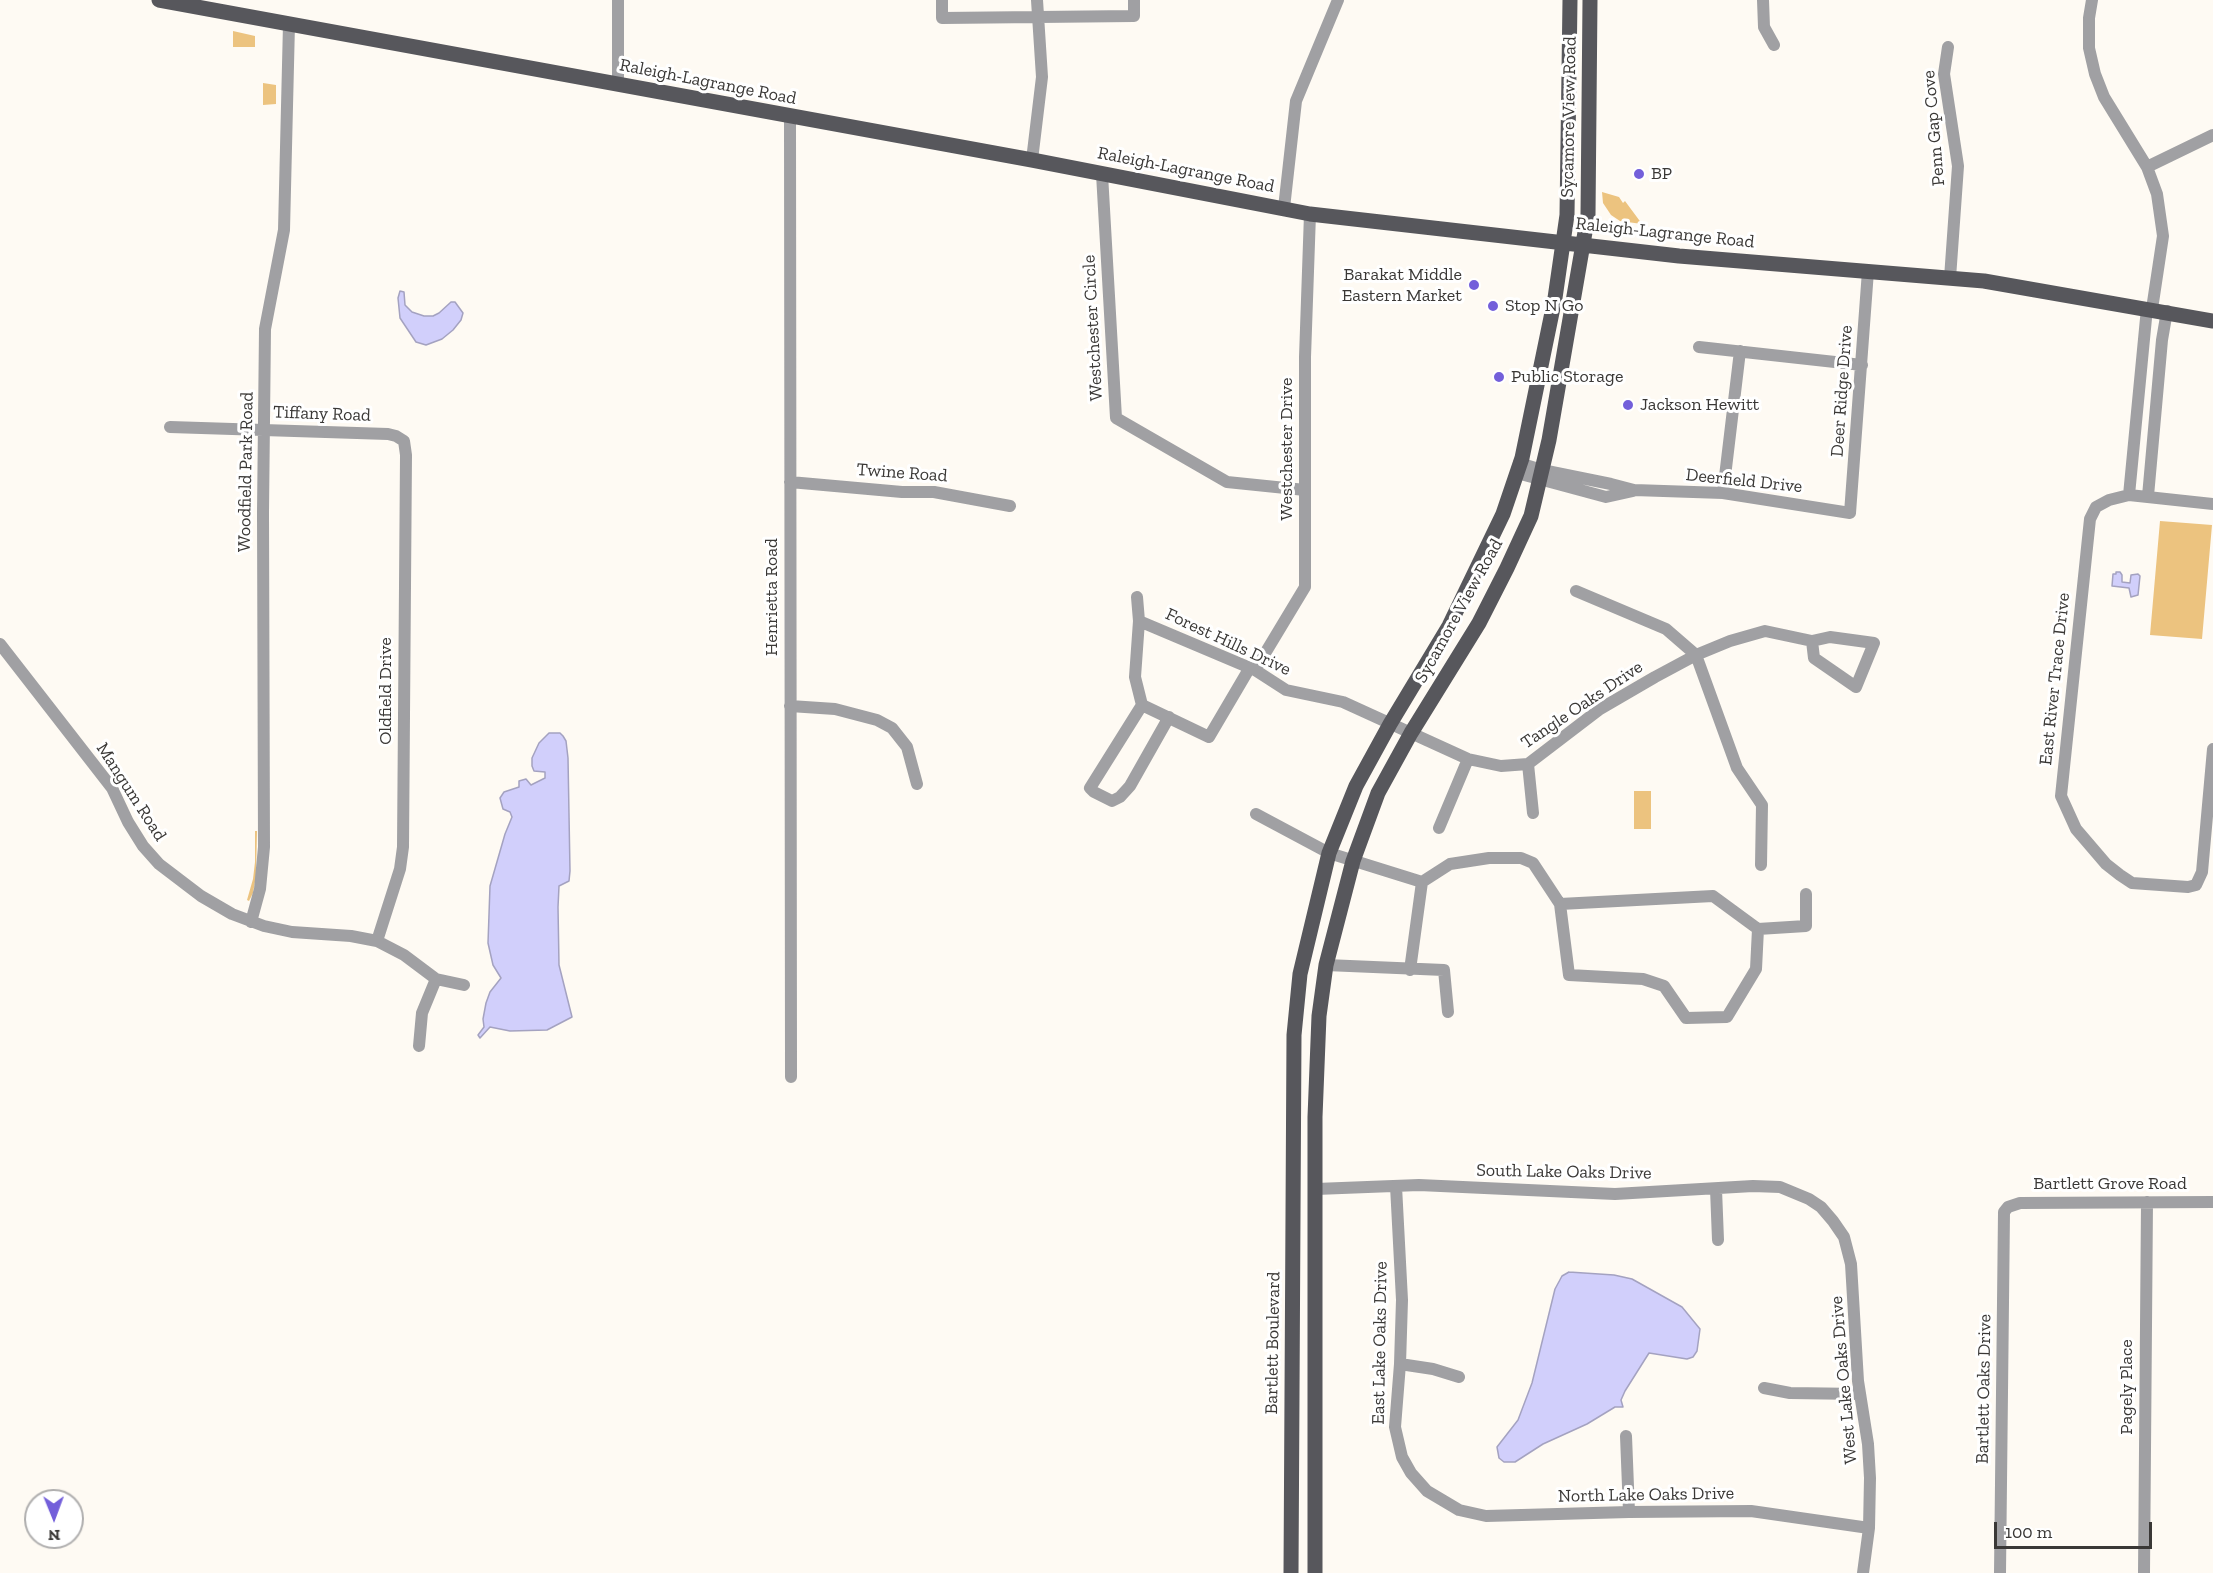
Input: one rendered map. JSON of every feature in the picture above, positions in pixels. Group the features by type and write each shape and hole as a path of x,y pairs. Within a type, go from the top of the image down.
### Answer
{"main road":[{"name":"Raleigh-Lagrange Road","path":"159,0 1032,160 1310,214 1696,258 2014,285 2213,321"},
{"name":"Sycamore View Road","path":"1295,1114 1294,1035 1300,974 1341,857 1378,793 1402,729 1503,514 1518,468 1555,298 1567,215 1569,0"},
{"name":"Sycamore View Road","path":"1316,1189 1315,1117 1319,1035 1341,857 1356,786 1402,729 1479,623 1531,516 1554,414 1588,215 1590,0"},
{"path":"1547,334 1567,338"},
{"path":"1532,410 1554,414"},
{"path":"1294,1035 1319,1035"},
{"name":"Bartlett Boulevard","path":"1291,1573 1295,1114"},
{"path":"1316,1189 1317,1570"},
{"path":"1293,1365 1316,1365"}],"street":[{"path":"618,0 618,85"},
{"path":"942,0 942,18 1134,16 1134,0"},
{"path":"1032,160 1042,77 1037,0"},
{"path":"1284,208 1296,101 1338,0"},
{"path":"1763,0 1764,27 1774,45"},
{"path":"2092,0 2089,18 2089,48 2095,74 2104,97 2147,167 2157,194 2163,229 2155,309 2138,405 2129,495"},
{"name":"Woodfield Park Road","path":"251,922 260,888 264,847 265,329 282,248 286,214 290,24"},
{"name":"Penn Gap Cove","path":"1948,47 1944,74 1956,143 1958,177 1950,278"},
{"name":"Henrietta Road","path":"790,117 791,1077"},
{"path":"2147,167 2213,135"},
{"name":"Westchester Circle","path":"1102,174 1116,418 1227,482 1305,490"},
{"name":"Westchester Drive","path":"1169,717 1209,737 1305,587 1305,357 1310,214"},
{"name":"Deer Ridge Drive","path":"1850,513 1868,271"},
{"path":"2148,496 2155,407 2155,309"},
{"path":"1699,347 1862,364"},
{"path":"1723,493 1740,351"},
{"path":"2138,405 2155,407"},
{"name":"Tiffany Road","path":"170,427 388,434 401,438"},
{"name":"Oldfield Drive","path":"377,941 400,869 403,849 406,455 404,441 401,438"},
{"name":"Deerfield Drive","path":"1518,468 1606,497 1634,490 1723,493 1850,513"},
{"name":"Twine Road","path":"790,482 902,492 934,492 1010,506"},
{"name":"East River Trace Drive","path":"2213,504 2129,495 2109,500 2096,507 2090,519 2061,796 2076,829 2106,864 2132,883 2188,887 2196,885 2201,878 2213,749"},
{"path":"1576,591 1666,629 1696,655 1737,768 1762,805 1761,865"},
{"path":"1137,597 1139,621 1135,677 1142,705 1090,788 1112,801 1120,797 1130,786 1169,717 1142,705"},
{"name":"Forest Hills Drive","path":"1139,621 1252,670 1286,690 1343,702 1402,729"},
{"name":"Tangle Oaks Drive","path":"1402,729 1468,759 1501,766 1528,764 1600,709 1696,655 1766,630 1812,641 1830,637 1874,643 1856,687 1814,658 1812,641"},
{"name":"Mangum Road","path":"0,644 111,788 143,846 159,864 201,896 222,909 251,922 292,932 351,936 377,941 404,955 436,979 464,985"},
{"path":"790,706 835,709 877,720 892,728 907,747 917,784"},
{"path":"1439,828 1468,759"},
{"path":"1528,764 1533,813"},
{"path":"1256,814 1341,857 1422,882"},
{"path":"1410,970 1422,882 1450,864 1489,858 1521,858 1533,863 1560,904 1569,975 1643,979 1664,986 1686,1018 1727,1017 1755,969 1758,929"},
{"path":"1560,904 1713,896 1758,929 1806,926 1806,894"},
{"path":"1326,965 1444,970 1448,1012"},
{"path":"418,1046 422,1013 436,979"},
{"name":"South Lake Oaks Drive","path":"1316,1189 1419,1185 1590,1194 1753,1186 1780,1187 1809,1199"},
{"name":"East Lake Oaks Drive","path":"1396,1186 1401,1259 1400,1364 1395,1427 1398,1443 1411,1473 1427,1491"},
{"path":"1716,1189 1718,1240"},
{"name":"West Lake Oaks Drive","path":"1809,1199 1821,1207 1844,1236 1849,1254 1860,1394 1868,1444 1870,1478 1869,1528 1863,1573"},
{"name":"Bartlett Grove Road","path":"2008,1207 2014,1203 2034,1202 2213,1202"},
{"name":"Pagely Place","path":"2144,1573 2146,1202"},
{"name":"Bartlett Oaks Drive","path":"2000,1573 2003,1216 2008,1207"},
{"path":"1400,1364 1433,1369 1459,1377"},
{"path":"1764,1388 1791,1394 1860,1394"},
{"path":"1626,1436 1629,1512"},
{"name":"North Lake Oaks Drive","path":"1427,1491 1460,1510 1486,1516 1751,1511 1869,1528"}],"shaded area":[{"path":"233,31 255,36 255,47 233,47"},
{"path":"263,83 276,85 276,104 263,105"},
{"path":"1602,192 1619,197 1623,203 1625,201 1642,224 1620,221 1611,215 1603,203"},
{"path":"2160,521 2212,525 2202,639 2150,635"},
{"path":"1634,791 1651,791 1651,829 1634,829"},
{"path":"255,831 257,831 256,876 249,901 247,900 255,862"}],"water":[{"path":"400,291 404,292 405,305 412,312 433,316 451,302 455,302 463,313 461,320 442,339 426,345 416,342 400,318 398,298"},
{"path":"2116,572 2122,575 2122,582 2130,583 2131,575 2140,576 2138,595 2131,597 2129,588 2112,586 2113,574"},
{"path":"549,733 560,733 563,736 566,741 568,758 570,871 569,881 559,886 558,907 559,965 572,1017 547,1030 510,1031 490,1027 480,1038 478,1035 484,1027 486,1003 490,992 501,978 493,965 488,943 490,886 512,817 510,812 503,809 500,798 504,792 519,787 519,781 526,779 531,785 545,778 545,772 534,771 532,758 539,743"},
{"path":"1569,1272 1614,1275 1632,1279 1682,1307 1700,1329 1697,1351 1693,1357 1687,1359 1649,1353 1625,1391 1621,1400 1623,1407 1615,1407 1587,1424 1543,1444 1515,1462 1504,1462 1499,1458 1497,1447 1518,1420 1532,1383 1555,1289 1562,1276"}],"place":[{"name":"BP","path":"1639,174"},
{"name":"Barakat Middle Eastern Market","path":"1474,285"},
{"name":"Stop N Go","path":"1493,306"},
{"name":"Public Storage","path":"1499,377"},
{"name":"Jackson Hewitt","path":"1628,405"}]}
